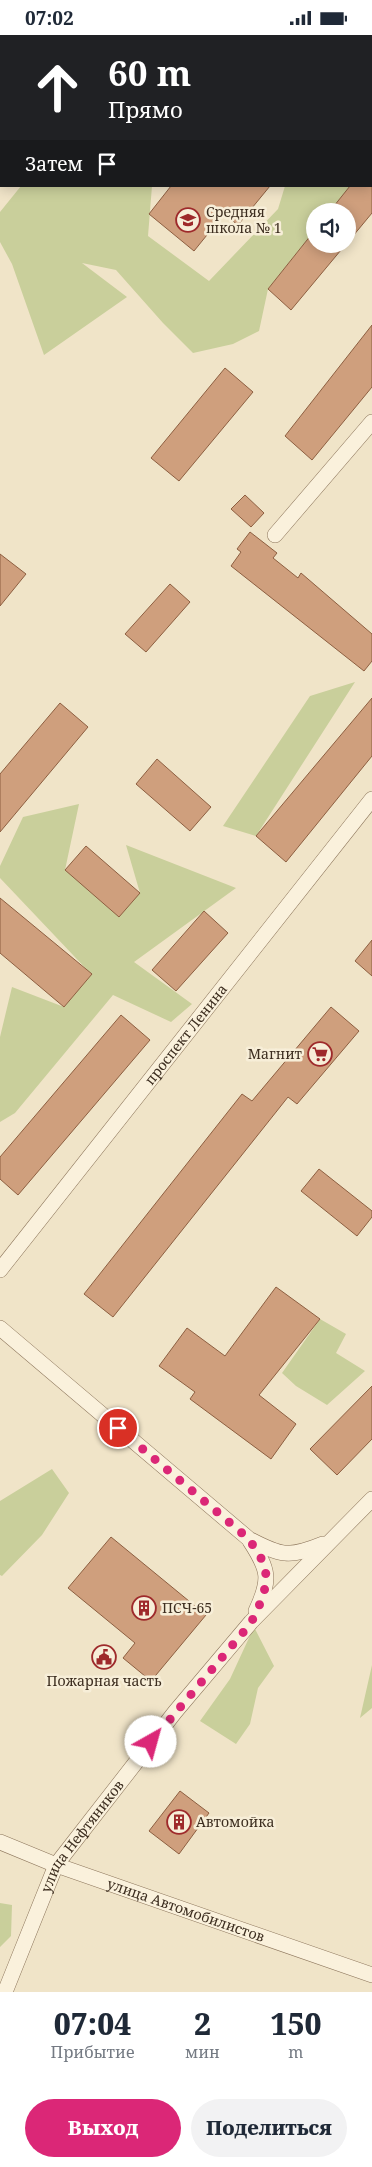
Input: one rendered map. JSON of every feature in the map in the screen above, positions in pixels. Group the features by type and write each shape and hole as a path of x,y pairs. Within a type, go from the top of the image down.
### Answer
{"street":[{"path":"275,535 372,422"},
{"name":"проспект Ленина","path":"0,1270 372,799"},
{"path":"0,1328 249,1539 274,1552 286,1554 306,1551 329,1542"},
{"name":"улица Нефтяников","path":"5,1992 56,1865 175,1712 251,1623 372,1499"},
{"path":"249,1539 264,1563 266,1575 264,1595 251,1623"},
{"name":"улица Автомобилистов","path":"0,1842 56,1865 372,1975"}],"green space":[{"path":"20,187 152,187 148,236 209,281 278,209 285,187 349,187 336,203 306,203 306,241 268,289 259,331 233,344 193,353 163,323 116,270 82,263 127,297 44,355 12,264 0,242 0,212"},
{"path":"355,682 256,836 223,826 310,696"},
{"path":"79,804 65,870 140,893 126,845 236,888 134,962 192,1004 171,1022 113,995 15,1113 0,1122 0,1037 12,987 64,1007 91,974 0,878 0,866 23,817"},
{"path":"320,1319 346,1334 336,1353 365,1371 327,1405 296,1386 282,1373"},
{"path":"52,1469 69,1493 42,1535 2,1576 0,1575 0,1501"},
{"path":"254,1627 274,1666 258,1688 250,1724 236,1744 200,1721 230,1679"},
{"path":"372,1665 372,1708 360,1718"},
{"path":"0,1903 12,1905 11,1936 0,1947"}],"building":[{"name":"Средняя школа № 1","path":"170,187 269,187 238,225 224,214 194,251 149,214"},
{"path":"349,187 372,187 372,213 356,232 356,203 336,203"},
{"path":"306,241 306,253 338,253 291,310 268,289"},
{"path":"372,325 372,387 312,460 285,436"},
{"path":"225,368 253,392 179,481 151,458"},
{"path":"245,495 264,513 251,527 231,509"},
{"path":"250,532 277,553 273,558 298,578 301,573 372,634 372,661 364,671 231,566 241,552 237,549"},
{"path":"0,554 26,574 0,606"},
{"path":"170,584 190,602 146,652 125,634"},
{"path":"372,698 372,756 286,862 256,836"},
{"path":"60,703 88,727 0,832 0,774"},
{"path":"157,759 211,807 190,831 136,784"},
{"path":"86,846 140,893 119,917 65,870"},
{"path":"0,898 92,974 64,1007 0,953"},
{"path":"204,911 228,933 176,991 152,970"},
{"path":"372,940 372,976 355,961"},
{"path":"331,1007 359,1031 297,1104 288,1097 113,1317 84,1294 242,1094 252,1101"},
{"path":"121,1015 150,1040 18,1195 0,1179 0,1157"},
{"path":"319,1169 372,1211 372,1217 357,1236 301,1191"},
{"path":"276,1287 320,1319 259,1395 296,1424 271,1459 190,1399 195,1392 159,1366 187,1328 225,1356"},
{"path":"372,1386 372,1439 337,1475 310,1449"},
{"name":"ПСЧ-65","path":"111,1537 206,1615 151,1681 123,1658 135,1643 68,1588"},
{"name":"Автомойка","path":"180,1791 209,1813 179,1854 149,1831"}],"place":[{"name":"Средняя школа № 1","path":"188,220"},
{"name":"Магнит","path":"320,1054"},
{"name":"ПСЧ-65","path":"144,1608"},
{"name":"Пожарная часть","path":"104,1657"},
{"name":"Автомойка","path":"179,1822"}],"route":[{"path":"118,1428 249,1539 264,1563 266,1575 264,1595 251,1623 151,1742"}]}
